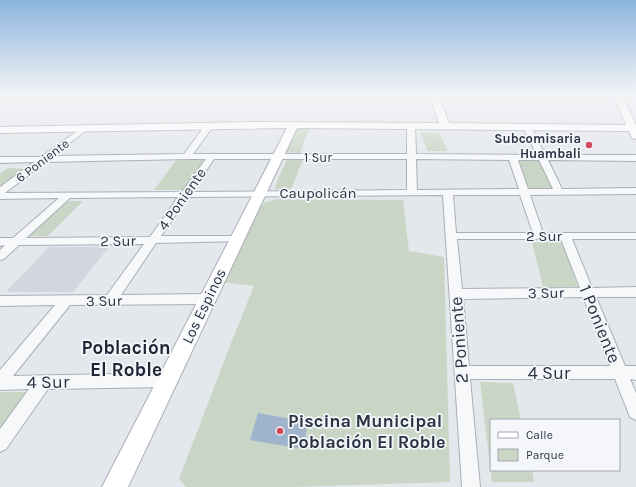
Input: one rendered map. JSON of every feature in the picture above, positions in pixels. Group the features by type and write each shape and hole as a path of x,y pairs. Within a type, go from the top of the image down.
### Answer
{"main road":[{"path":"442,118 445,126"},
{"path":"0,130 210,125 294,125 528,127 635,131 629,118"},
{"name":"Los Espinos","path":"114,487 294,125"}],"street":[{"name":"4 Poniente","path":"186,157 210,125"},
{"path":"411,126 412,193"},
{"path":"528,127 559,192"},
{"name":"6 Poniente","path":"0,192 84,128"},
{"name":"4 Poniente","path":"110,301 212,156"},
{"name":"1 Sur","path":"0,160 212,156 636,158"},
{"path":"513,158 539,236"},
{"name":"6 Poniente","path":"0,169 13,160"},
{"name":"2 Poniente","path":"448,192 471,487"},
{"name":"Caupolicán","path":"0,196 636,192"},
{"path":"0,256 67,196"},
{"name":"2 Sur","path":"451,236 636,236"},
{"name":"1 Poniente","path":"565,236 636,412"},
{"name":"2 Sur","path":"0,242 237,240"},
{"name":"3 Sur","path":"456,294 636,292"},
{"name":"3 Sur","path":"0,301 207,299"},
{"path":"0,382 66,301"},
{"name":"4 Sur","path":"462,372 636,373"},
{"name":"4 Sur","path":"0,382 44,383 167,380"},
{"path":"0,443 44,383"}],"shaded area":[{"path":"49,247 109,247 73,292 6,292"}],"green space":[{"path":"296,128 309,129 300,153 285,152"},
{"path":"420,133 439,133 448,151 428,151"},
{"path":"205,158 184,190 154,190 177,159"},
{"path":"287,159 303,159 291,189 274,189"},
{"path":"520,160 541,161 553,186 550,188 528,188 517,162"},
{"path":"8,168 25,169 3,186 0,186 0,174"},
{"path":"277,199 403,200 409,251 444,257 450,482 292,487 186,487 179,479 254,286 222,282 260,207 266,202"},
{"path":"65,201 83,201 48,236 27,236"},
{"path":"532,242 562,242 578,287 543,287"},
{"path":"480,382 513,383 521,419 490,419 490,465"},
{"path":"0,392 31,392 0,433"},
{"path":"491,471 532,471 534,482 492,482"}],"water":[{"name":"Piscina Municipal Población El Roble","path":"258,413 308,422 303,449 250,440"}],"place":[{"name":"Subcomisaria Huambali","path":"589,145"},
{"name":"Piscina Municipal Población El Roble","path":"280,431"}],"district":[{"name":"Población El Roble","path":"126,358"}]}
